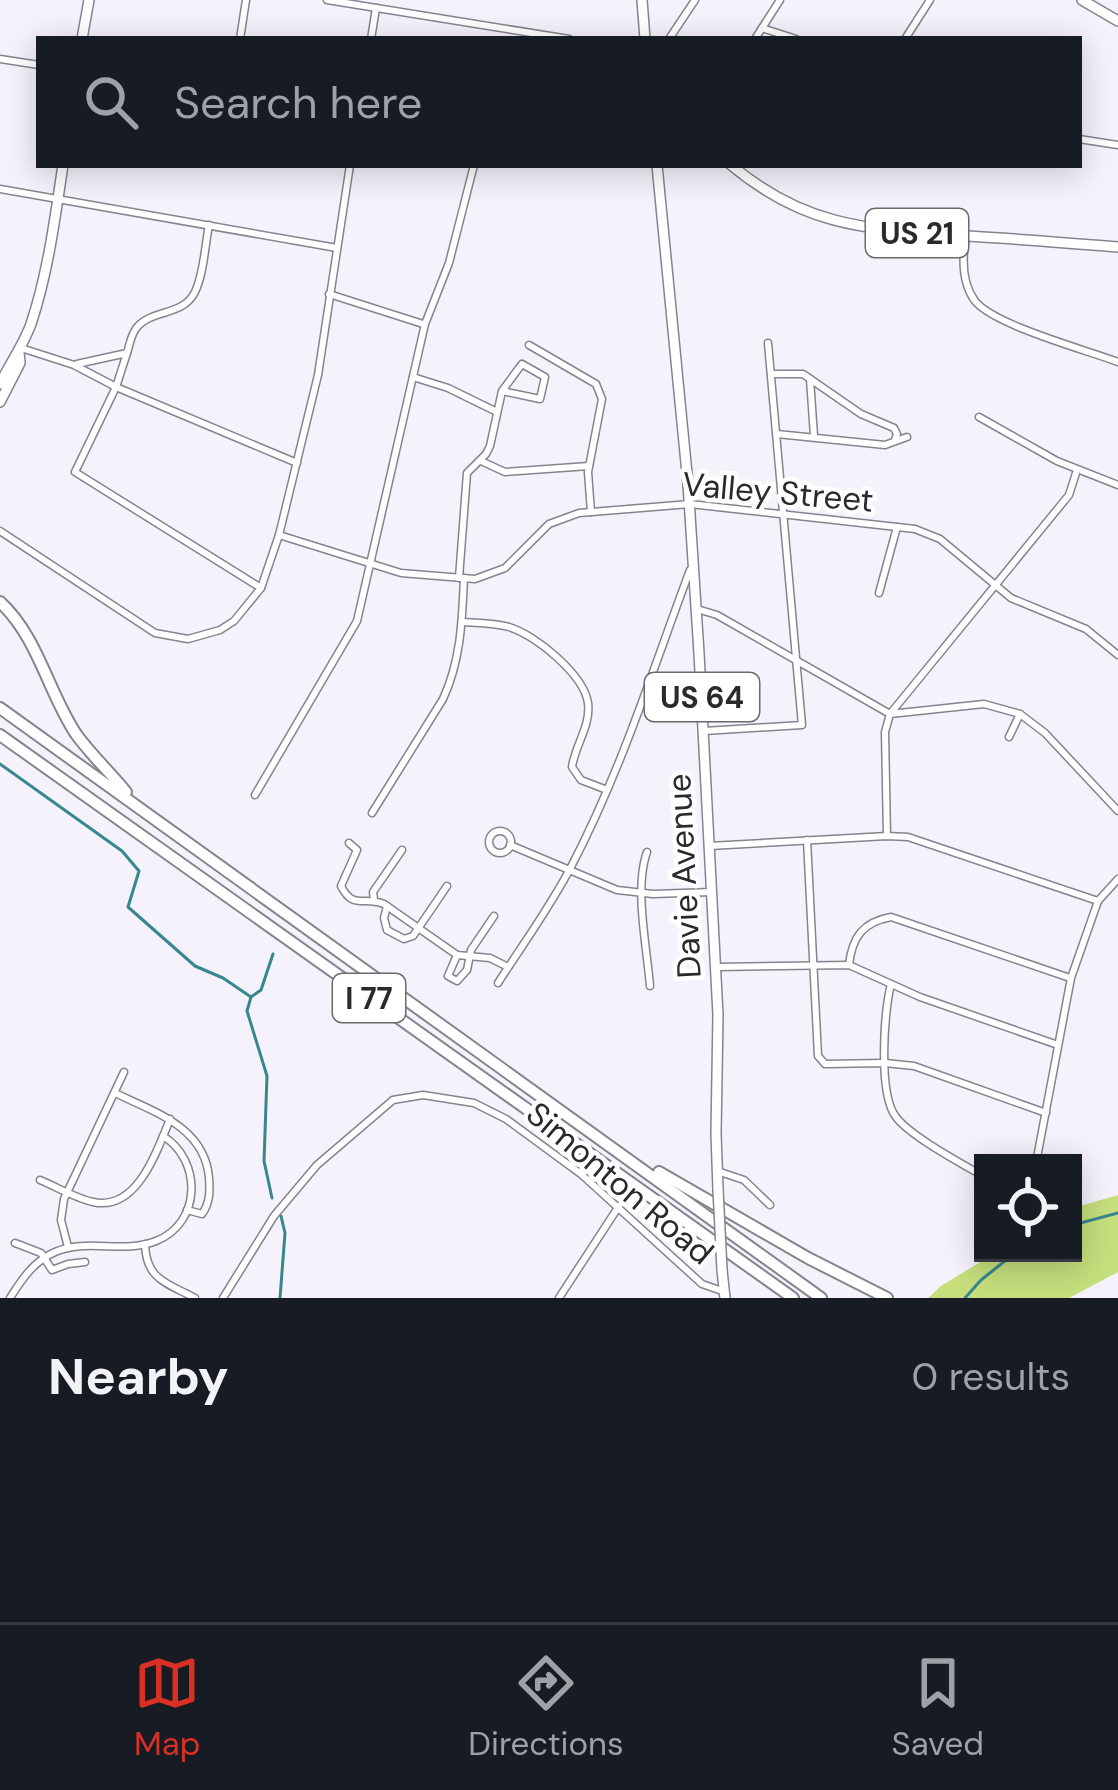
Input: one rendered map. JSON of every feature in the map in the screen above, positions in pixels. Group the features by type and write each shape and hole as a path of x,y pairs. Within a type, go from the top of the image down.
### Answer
{"highway":[{"path":"0,602 25,631 77,735 135,804"},
{"name":"I 77","path":"0,708 821,1298"},
{"name":"I 77","path":"0,735 789,1296"},
{"path":"609,1143 887,1298"},
{"path":"734,1234 834,1298"}],"main road":[{"path":"83,36 89,0"},
{"path":"642,0 645,36"},
{"path":"1083,0 1118,21"},
{"path":"0,402 20,363 41,286 63,168"},
{"name":"Davie Avenue","path":"658,168 697,610 716,967 717,1171 725,1295"},
{"name":"US 21","path":"735,168 792,206 866,229 1118,247"},
{"path":"0,383 20,350"}],"street":[{"path":"240,36 246,0"},
{"path":"327,0 550,36"},
{"path":"671,36 695,0"},
{"path":"757,36 780,0"},
{"path":"907,36 930,0"},
{"path":"371,36 376,8"},
{"path":"499,36 500,28"},
{"path":"762,28 787,36"},
{"path":"0,59 36,65"},
{"path":"1082,139 1118,145"},
{"path":"0,531 155,633 171,638 205,637 234,621 261,588 279,535 318,375 350,168"},
{"path":"255,795 357,621 424,324 449,263 473,168"},
{"path":"0,188 337,248"},
{"path":"209,225 195,291 173,311 137,326 116,386 75,472 261,588"},
{"path":"966,236 966,283 981,308 1118,362"},
{"path":"329,294 424,324"},
{"path":"704,731 802,725 768,343"},
{"path":"529,345 601,391 589,466 590,512"},
{"path":"20,350 74,365 297,463"},
{"path":"74,365 127,352"},
{"path":"372,813 452,679 462,622 467,473 490,446 502,391 522,364 545,377 540,399 502,391"},
{"path":"771,374 796,373 809,378 861,414 894,428 895,440"},
{"path":"413,377 497,412"},
{"path":"809,378 814,436"},
{"path":"979,417 1077,470 1118,485"},
{"path":"777,434 885,446 907,437"},
{"path":"480,461 506,472 589,466"},
{"path":"887,836 885,732 890,714 1069,495 1077,470"},
{"name":"Valley Street","path":"279,535 401,573 461,578 490,576 505,568 549,524 590,512 690,504 897,526 928,532 994,585 1030,608 1086,628 1118,655"},
{"path":"879,593 897,526"},
{"path":"498,983 570,870 607,790 694,569"},
{"path":"697,610 717,615 890,714 984,704 1020,714 1046,734 1118,811"},
{"path":"462,622 514,629 536,641 572,673 589,706 572,767 581,780 607,790"},
{"path":"1009,737 1020,714"},
{"path":"710,846 887,836 928,842 1098,902"},
{"path":"807,840 818,1056 825,1064 914,1066 1046,1113"},
{"path":"350,843 357,850 340,886 349,899 387,906 457,955 490,958 508,967"},
{"path":"510,845 617,890 712,892"},
{"path":"374,900 373,892 401,850"},
{"name":"Davie Avenue","path":"647,852 642,866 650,986"},
{"path":"1038,1154 1071,978 1098,902 1118,879"},
{"path":"387,906 383,918 388,930 395,936 413,936 446,886"},
{"path":"457,955 448,976 457,982 467,970 470,950 494,916"},
{"path":"849,965 856,936 865,926 891,917 1071,978"},
{"path":"716,967 849,965 930,1001 1058,1046"},
{"path":"891,984 884,1016 890,1106 897,1119 974,1170"},
{"path":"68,1247 61,1220 67,1191 124,1072"},
{"path":"114,1092 170,1119 193,1136 209,1174 207,1208 202,1214 188,1210"},
{"name":"Simonton Road","path":"223,1298 294,1189 381,1108 408,1095 457,1098 491,1110 581,1174 702,1284 725,1295"},
{"path":"40,1180 93,1202 125,1198 135,1189 170,1119"},
{"path":"10,1298 44,1258 68,1247 145,1244 170,1234 188,1210 193,1191 180,1150 163,1136"},
{"path":"717,1171 744,1180 770,1205"},
{"path":"559,1298 619,1207"},
{"path":"15,1243 38,1251 52,1270 86,1262"},
{"path":"145,1244 154,1275 195,1298"}],"green space":[{"path":"1118,1195 1118,1272 1069,1298 928,1298 980,1262 1082,1262 1082,1205"}],"waterway":[{"path":"0,764 122,851 139,871 128,907 195,966 251,997 247,1011 267,1076 264,1161 272,1198"},
{"path":"251,997 261,990 273,954"},
{"path":"1082,1223 1118,1213"},
{"path":"280,1298 285,1233 281,1216"},
{"path":"965,1298 1004,1262"}]}
